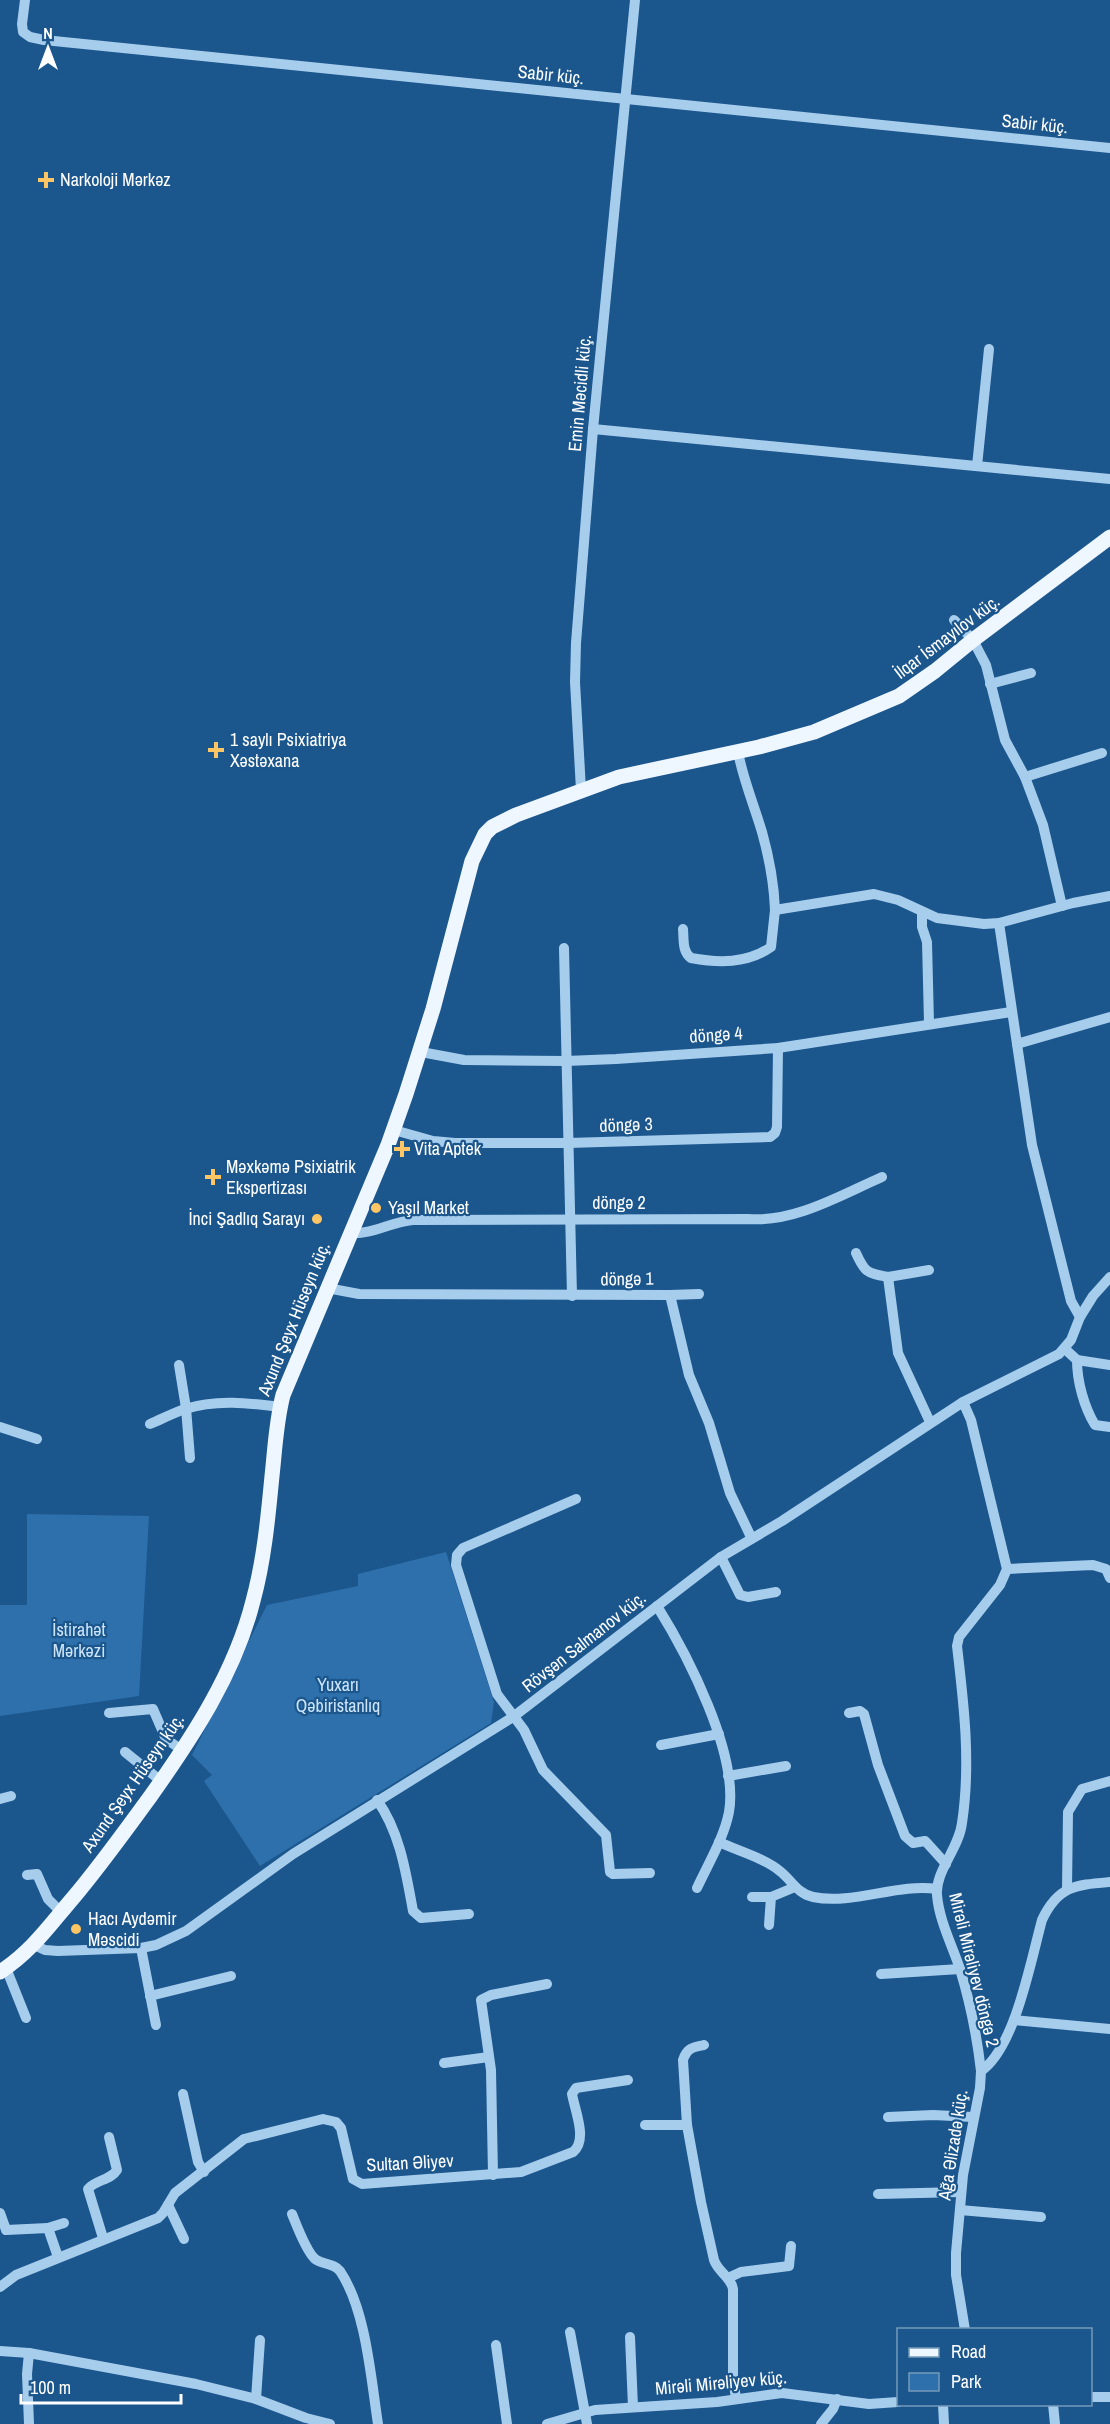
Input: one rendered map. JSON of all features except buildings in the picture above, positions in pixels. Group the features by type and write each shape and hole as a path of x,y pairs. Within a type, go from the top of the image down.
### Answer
{"main road":[{"name":"İlqar İsmayılov küç.","path":"581,790 639,771 738,752 814,732 899,696 936,671 973,640 1110,537"},
{"name":"Axund Şeyx Hüseyn küç.","path":"3,1970 34,1945 110,1853 182,1750 231,1663 248,1620 268,1521 280,1407 292,1371 394,1130 421,1052 472,861 485,834 492,827 581,790"}],"street":[{"name":"Sabir küç.","path":"25,0 23,32 30,37 44,40 1110,148"},
{"name":"Emin Məcidli küç.","path":"581,790 575,682 576,643 593,429 635,0"},
{"path":"977,466 989,349"},
{"path":"593,429 1110,479"},
{"path":"954,620 973,640 986,665 1005,740 1025,777 1043,825 1062,906"},
{"path":"990,684 1031,673"},
{"path":"683,930 685,950 691,958 722,963 744,959 771,947 775,910 774,883 738,752"},
{"path":"1025,777 1102,753"},
{"path":"775,910 874,894 898,900 922,912 959,921 999,923 1110,896"},
{"path":"922,912 922,927 928,950 929,1023"},
{"path":"999,923 1032,1145 1071,1301 1080,1317"},
{"path":"564,948 572,1296"},
{"name":"döngə 4","path":"421,1052 464,1060 566,1061 777,1048 1011,1012"},
{"path":"1017,1044 1110,1017"},
{"name":"döngə 3","path":"394,1130 433,1141 455,1143 568,1143 770,1137 775,1133 777,1127 777,1048"},
{"name":"döngə 2","path":"350,1233 370,1233 396,1222 413,1220 765,1220 828,1203 882,1176"},
{"path":"856,1253 864,1270 888,1277 929,1270"},
{"path":"888,1277 898,1353 930,1422"},
{"path":"1110,1277 1093,1296 1065,1349 1077,1360 1110,1365"},
{"name":"döngə 1","path":"327,1288 359,1294 670,1295 689,1375 709,1423 739,1515 752,1537"},
{"path":"670,1295 699,1294"},
{"name":"Rövşən Salmanov küç.","path":"34,1945 45,1950 57,1951 141,1948 156,1945 186,1931 293,1854 513,1717 721,1557 782,1521 963,1402 1047,1362 1065,1349"},
{"path":"1077,1360 1079,1381 1089,1416 1095,1425 1110,1427"},
{"path":"178,1365 186,1408 190,1458"},
{"path":"150,1424 186,1408 223,1402 280,1407"},
{"path":"963,1402 971,1420 1007,1569 1106,1563 1110,1578"},
{"path":"0,1427 38,1439"},
{"path":"576,1499 463,1548 457,1555 456,1565 492,1683 524,1730 543,1770 606,1835 610,1872 613,1874 650,1873"},
{"path":"721,1557 740,1595 748,1597 776,1592"},
{"name":"Mirəli Mirəliyev döngə 2","path":"981,2071 971,2007 939,1907 937,1889 940,1875 960,1836 966,1765 966,1726 957,1646 958,1637 1000,1585 1007,1569"},
{"path":"657,1606 675,1639 719,1734 728,1776 729,1810 719,1842 697,1888"},
{"path":"109,1713 153,1709 166,1739 182,1750"},
{"path":"849,1713 860,1711 864,1714 878,1765 905,1836 913,1843 925,1841 946,1864"},
{"path":"661,1745 719,1734"},
{"path":"125,1752 161,1781"},
{"path":"728,1776 786,1766"},
{"path":"1110,1781 1082,1789 1068,1812 1067,1889 1110,1882"},
{"path":"377,1800 394,1829 413,1911 417,1916 421,1918 469,1914"},
{"path":"719,1842 781,1871 804,1894 823,1898 916,1888 937,1889"},
{"path":"27,1875 38,1874 48,1899 61,1912"},
{"path":"752,1897 771,1897 795,1887"},
{"name":"Ağa Əlizadə küç.","path":"965,2328 956,2276 961,2192 981,2071 996,2057 1014,2020 1042,1920 1054,1899 1067,1889"},
{"path":"769,1925 771,1897"},
{"path":"141,1948 156,2025"},
{"path":"881,1974 960,1969"},
{"path":"3,1970 27,2019"},
{"path":"150,1996 231,1976"},
{"path":"493,2175 492,2094 481,2000 485,1996 547,1984"},
{"path":"1014,2020 1110,2029"},
{"path":"704,2045 686,2051 683,2060 687,2125 700,2202 714,2260 716,2267 728,2278 733,2289 733,2376 736,2399"},
{"path":"444,2063 489,2057"},
{"name":"Sultan Əliyev","path":"0,2287 16,2275 103,2238 152,2221 164,2213 175,2193 244,2139 323,2119 336,2122 341,2128 353,2178 362,2184 493,2175 528,2170 578,2148 581,2138 573,2090 628,2080"},
{"path":"183,2094 198,2162 204,2172"},
{"path":"888,2116 973,2117"},
{"path":"645,2125 687,2125"},
{"path":"103,2238 88,2189 117,2170 109,2137"},
{"path":"878,2194 961,2192"},
{"path":"168,2205 184,2239"},
{"path":"960,2210 1041,2217"},
{"path":"0,2213 6,2230 48,2228 64,2223"},
{"path":"292,2214 312,2256 321,2263 335,2266 341,2273 360,2319 378,2424"},
{"path":"48,2228 58,2257"},
{"path":"728,2278 741,2272 789,2266 790,2246"},
{"path":"570,2332 587,2424"},
{"path":"630,2337 633,2407"},
{"path":"256,2399 260,2340"},
{"path":"496,2345 507,2424"},
{"path":"0,2351 29,2353 196,2384 256,2399 306,2418 330,2424"},
{"path":"29,2353 27,2374 29,2424"},
{"name":"Mirəli Mirəliyev küç.","path":"547,2424 585,2412 782,2393 869,2404 897,2402"},
{"path":"1092,2397 1110,2397"},
{"path":"821,2424 833,2409 837,2399"},
{"path":"943,2406 944,2424"},
{"path":"1053,2406 1055,2424"}],"green space":[{"name":"İstirahət Mərkəzi","path":"27,1514 149,1516 139,1696 0,1716 0,1605 27,1605"},
{"name":"Yuxarı Qəbiristanlıq","path":"446,1552 494,1702 491,1723 260,1866 204,1781 212,1775 192,1755 267,1605 358,1586 358,1574"}],"place":[{"name":"Narkoloji Mərkəz","path":"46,180"},
{"name":"1 saylı Psixiatriya Xəstəxana","path":"216,750"},
{"name":"Vita Aptek","path":"402,1149"},
{"name":"Məxkəmə Psixiatrik Ekspertizası","path":"213,1177"},
{"name":"Yaşıl Market","path":"376,1208"},
{"name":"İnci Şadlıq Sarayı","path":"317,1219"},
{"name":"Hacı Aydəmir Məscidi","path":"76,1929"}]}
